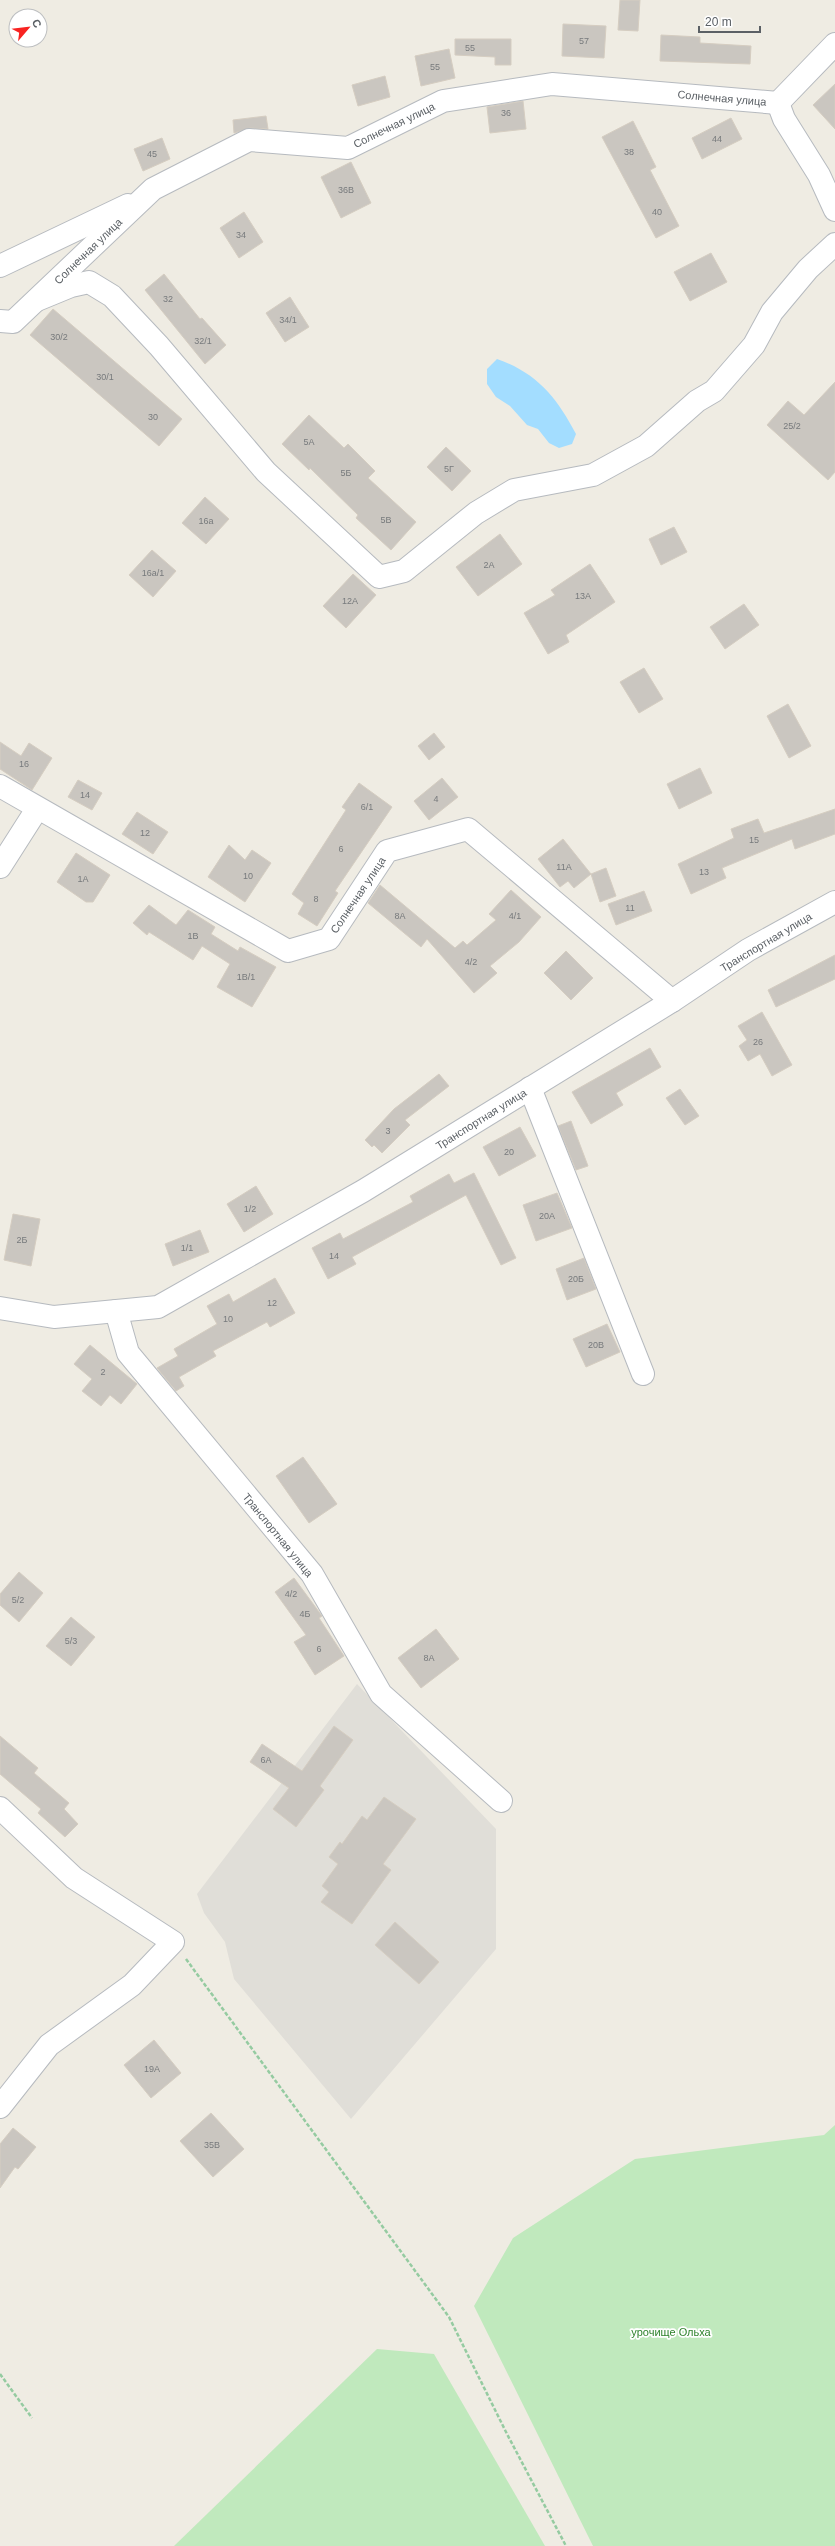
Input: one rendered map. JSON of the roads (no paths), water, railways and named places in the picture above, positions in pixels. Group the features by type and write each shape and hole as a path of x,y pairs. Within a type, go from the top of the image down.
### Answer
{"street":[{"path":"835,44 778,103 784,119 819,175 835,210"},
{"name":"Солнечная улица","path":"0,321 13,322 153,189 249,140 348,148 443,101 552,84 778,103"},
{"path":"0,266 145,196"},
{"path":"36,300 71,286 89,282 112,296 159,346 266,472 379,577 404,571 476,513 514,490 593,475 646,446 697,401 714,391 754,345 777,306 808,269 835,244"},
{"name":"Солнечная улица","path":"0,786 37,809 288,951 329,939 387,851 468,829 672,1001"},
{"path":"0,867 37,809"},
{"name":"Транспортная улица","path":"0,1308 54,1317 158,1307 363,1192 672,1001 748,950 835,902"},
{"path":"530,1088 643,1374"},
{"name":"Транспортная улица","path":"116,1311 128,1353 312,1574 381,1694 501,1801"},
{"path":"0,1808 74,1878 174,1942 132,1985 49,2045 0,2106"}],"water":[{"path":"497,359 511,365 535,379 553,398 576,434 572,444 559,448 549,443 538,429 527,425 510,406 496,397 487,384 487,369"}],"park label":[{"name":"урочище Ольха","path":"671,2332"}]}
